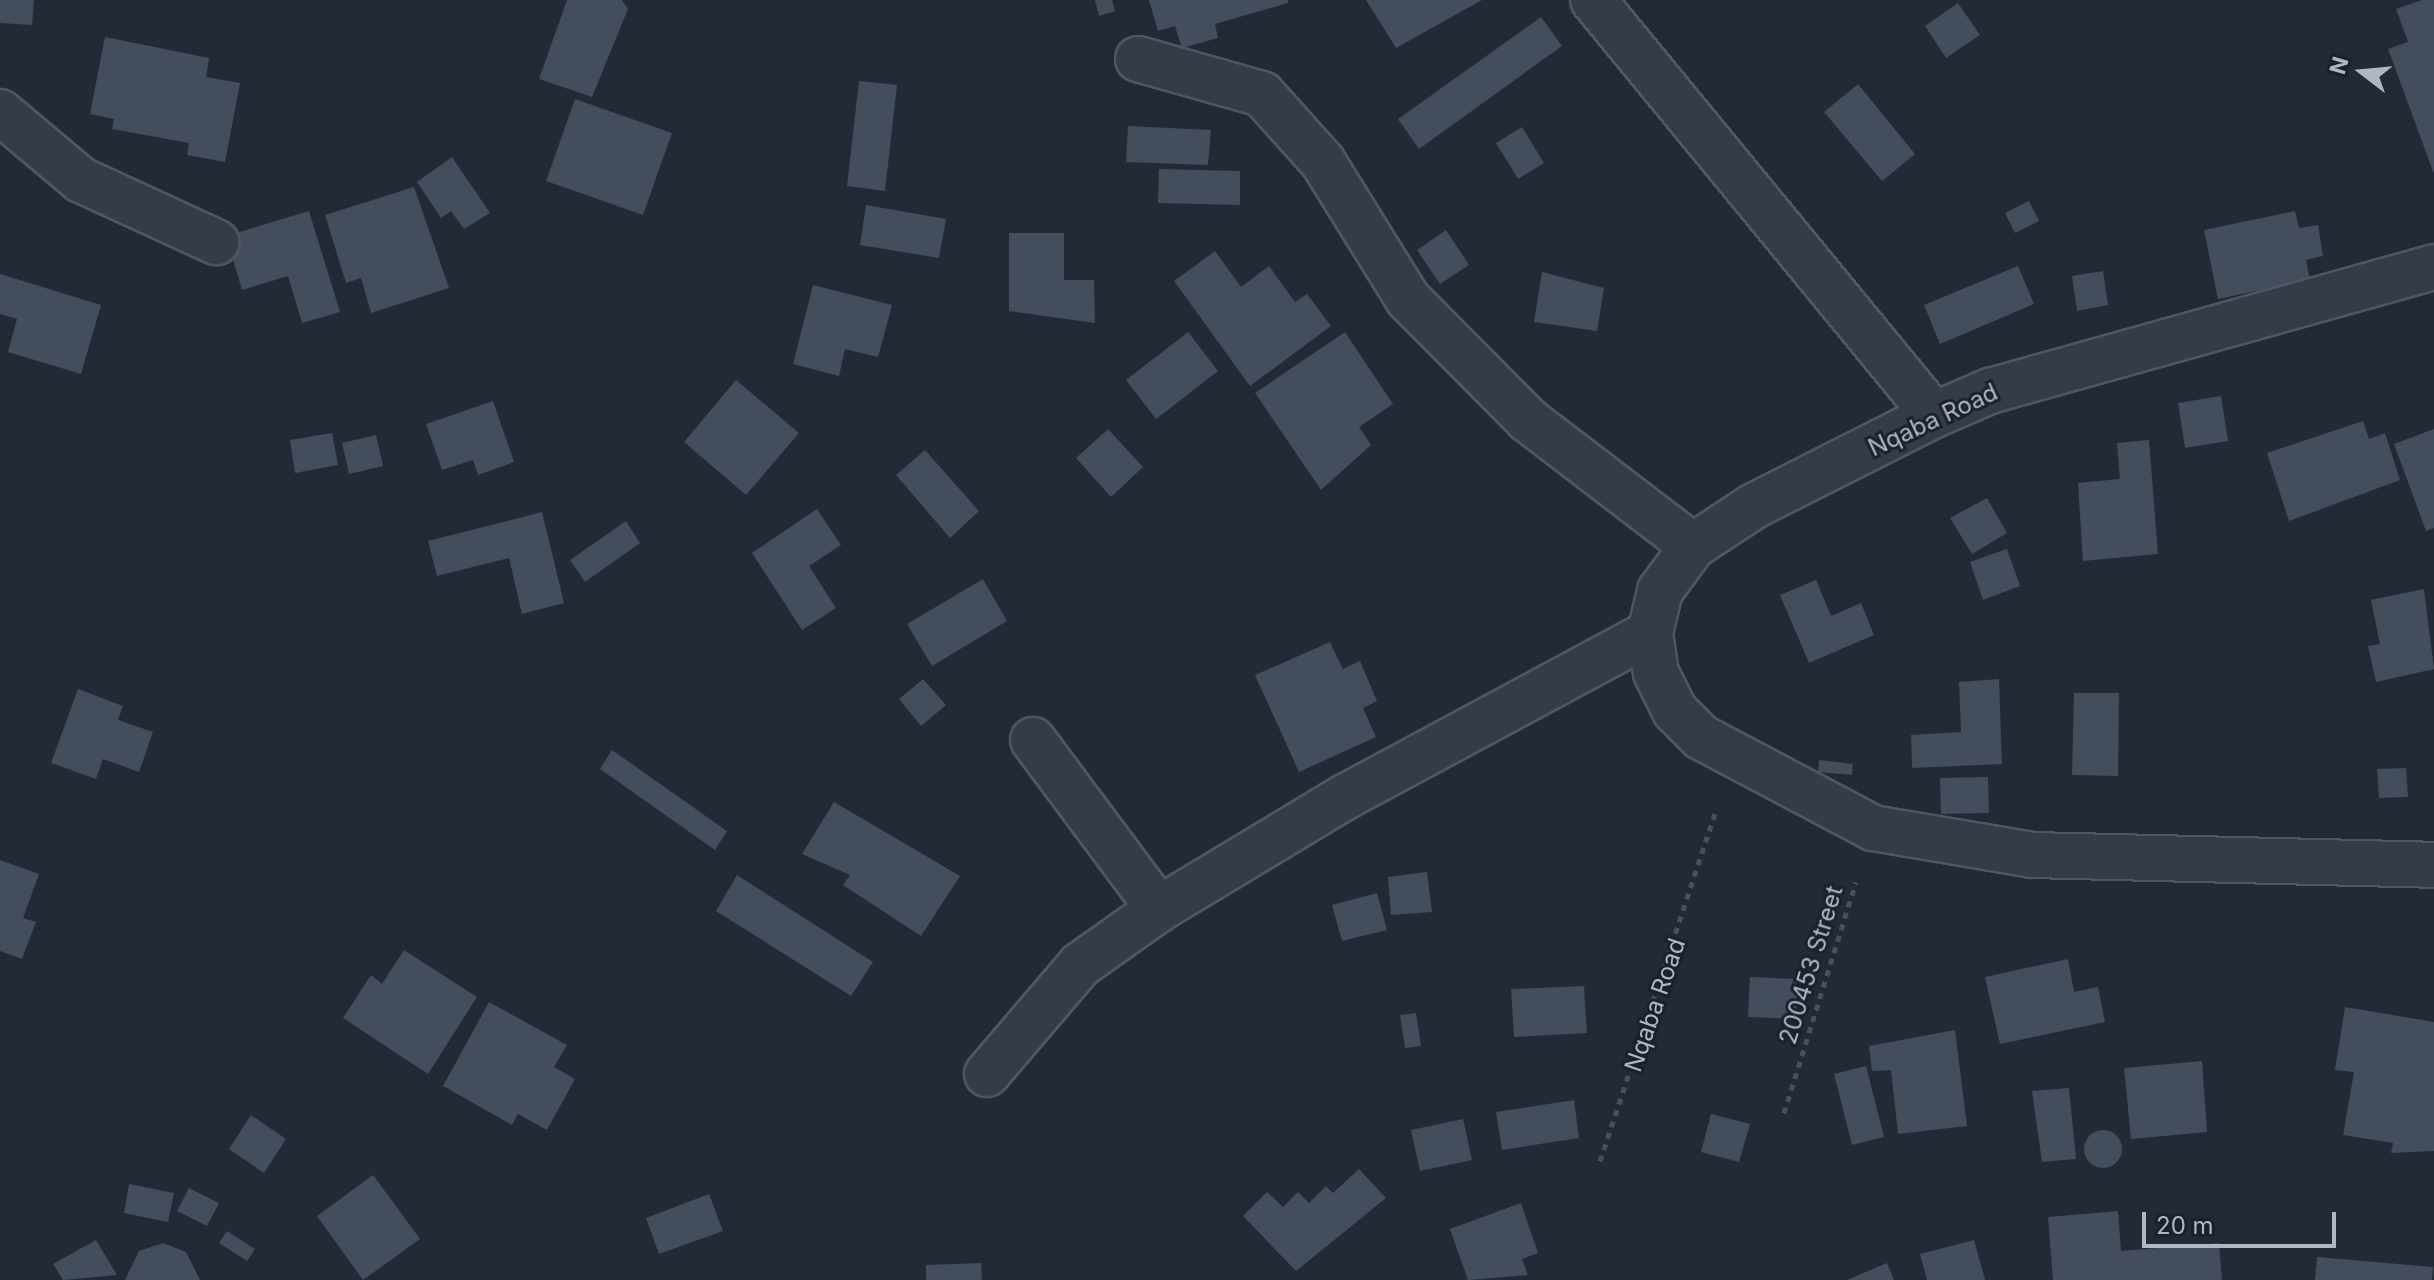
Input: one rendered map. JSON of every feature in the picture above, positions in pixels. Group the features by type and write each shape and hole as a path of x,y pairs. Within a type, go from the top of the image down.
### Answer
{"street":[{"path":"1593,0 1934,415"},
{"path":"1138,59 1262,94 1323,162 1408,299 1528,420 1693,546"},
{"path":"0,112 81,180 216,242"},
{"name":"Nqaba Road","path":"2434,267 2021,382 1934,415 1754,506 1693,546 1660,591 1650,633 1656,673 1675,711 1731,755 1873,828 2032,855 2434,865"},
{"path":"987,1074 1080,965 1159,909 1345,797 1650,633"},
{"path":"1033,740 1159,909"}],"path":[{"name":"Nqaba Road","path":"1600,1161 1696,887 1731,755"},
{"name":"200453 Street","path":"1784,1113 1873,828"}],"building":[{"path":"0,0 34,0 32,25 0,23"},
{"path":"567,0 622,0 628,9 592,97 539,79"},
{"path":"1095,0 1112,0 1115,11 1099,16"},
{"path":"1149,0 1288,0 1288,3 1215,24 1218,38 1182,48 1175,26 1158,31"},
{"path":"1366,0 1482,0 1396,48"},
{"path":"2422,0 2434,0 2434,174 2388,49 2408,42 2396,9"},
{"path":"1958,3 1980,35 1946,58 1925,26"},
{"path":"1541,17 1562,46 1419,149 1398,119"},
{"path":"105,37 209,58 206,77 240,83 225,162 187,155 189,143 112,129 114,119 90,114"},
{"path":"859,81 897,85 885,191 847,186"},
{"path":"1858,84 1915,154 1882,181 1824,112"},
{"path":"575,99 672,133 643,215 546,181"},
{"path":"1128,126 1211,130 1208,165 1126,162"},
{"path":"1522,127 1544,163 1518,179 1496,143"},
{"path":"452,157 490,213 464,229 451,211 441,218 417,182"},
{"path":"1159,169 1240,171 1240,205 1158,203"},
{"path":"414,187 449,288 371,313 361,278 346,283 325,215"},
{"path":"2029,201 2039,221 2015,233 2005,213"},
{"path":"866,205 946,219 939,258 860,245"},
{"path":"309,211 340,312 302,323 288,276 242,290 226,236"},
{"path":"2295,211 2299,228 2318,225 2323,256 2306,260 2310,280 2218,299 2204,230"},
{"path":"1446,230 1469,265 1440,284 1417,250"},
{"path":"1009,233 1064,233 1064,280 1094,280 1095,323 1009,311"},
{"path":"1215,251 1241,287 1269,266 1295,302 1307,294 1331,326 1250,386 1174,281"},
{"path":"2018,266 2034,304 1940,344 1924,305"},
{"path":"2103,271 2108,305 2077,311 2072,276"},
{"path":"1542,272 1604,288 1597,331 1534,322"},
{"path":"0,274 101,305 81,374 8,352 17,319 0,314"},
{"path":"813,285 892,305 878,357 845,349 839,376 793,364"},
{"path":"1188,332 1218,371 1156,419 1126,380"},
{"path":"1345,332 1393,404 1359,427 1371,445 1321,490 1255,393"},
{"path":"736,380 799,433 746,495 684,442"},
{"path":"2221,396 2228,441 2185,448 2178,403"},
{"path":"493,401 514,462 478,475 473,460 442,470 426,424"},
{"path":"2363,421 2369,439 2385,433 2400,480 2289,521 2267,453"},
{"path":"1108,429 1143,467 1111,497 1076,458"},
{"path":"2434,429 2434,528 2426,531 2394,444"},
{"path":"332,433 338,465 295,473 290,440"},
{"path":"376,435 383,466 349,474 342,443"},
{"path":"2149,440 2158,554 2083,561 2078,483 2120,479 2117,443"},
{"path":"925,450 979,511 950,538 896,475"},
{"path":"1987,498 2007,533 1972,554 1950,518"},
{"path":"817,509 841,545 809,566 836,608 802,630 752,553"},
{"path":"542,512 564,603 522,614 509,558 437,576 428,541"},
{"path":"626,521 640,543 585,582 570,560"},
{"path":"2007,549 2020,586 1983,600 1970,562"},
{"path":"983,579 1007,621 932,666 907,624"},
{"path":"1816,580 1831,616 1861,603 1874,635 1809,663 1780,595"},
{"path":"2424,589 2434,669 2376,682 2368,646 2380,644 2371,600"},
{"path":"1330,642 1343,669 1360,661 1377,701 1363,708 1376,737 1299,772 1255,675"},
{"path":"923,679 946,705 921,726 899,699"},
{"path":"1999,679 2002,764 1912,768 1911,735 1961,732 1959,682"},
{"path":"78,689 123,706 118,720 153,732 139,772 103,759 96,779 51,763"},
{"path":"2074,693 2119,693 2118,776 2072,775"},
{"path":"612,750 727,831 715,850 600,769"},
{"path":"1819,760 1853,764 1852,775 1818,772"},
{"path":"2406,768 2408,797 2379,798 2377,769"},
{"path":"1988,777 1989,813 1941,814 1940,778"},
{"path":"834,802 960,876 921,936 843,885 850,875 802,854"},
{"path":"0,860 39,874 23,918 36,922 22,959 0,951"},
{"path":"1427,872 1432,912 1391,915 1388,877"},
{"path":"737,875 873,962 851,996 716,911"},
{"path":"1377,893 1387,930 1342,941 1332,905"},
{"path":"404,950 477,997 428,1074 343,1018 371,975 382,984"},
{"path":"2068,959 2074,992 2098,987 2105,1022 2000,1044 1985,977"},
{"path":"1750,977 1798,979 1796,1019 1748,1017"},
{"path":"1584,986 1587,1033 1514,1037 1511,989"},
{"path":"489,1002 567,1045 554,1067 575,1079 547,1130 518,1114 512,1125 443,1086"},
{"path":"2345,1007 2434,1022 2434,1151 2391,1153 2393,1143 2343,1135 2354,1072 2335,1070"},
{"path":"1416,1013 1421,1046 1405,1048 1400,1015"},
{"path":"1955,1030 1967,1126 1898,1134 1891,1070 1872,1071 1869,1046"},
{"path":"2202,1061 2207,1132 2131,1139 2124,1068"},
{"path":"1866,1066 1884,1137 1852,1145 1834,1074"},
{"path":"2069,1088 2076,1159 2042,1162 2032,1091"},
{"path":"1574,1100 1579,1138 1502,1150 1496,1112"},
{"path":"1711,1114 1750,1124 1739,1162 1701,1152"},
{"path":"251,1115 286,1139 264,1173 229,1149"},
{"path":"1463,1119 1472,1160 1420,1171 1411,1130"},
{"path":"2103,1130 2117,1135 2122,1149 2117,1163 2103,1168 2089,1163 2084,1149 2089,1135"},
{"path":"1359,1169 1386,1198 1296,1271 1243,1216 1267,1192 1283,1207 1298,1192 1309,1203 1326,1186 1333,1193"},
{"path":"373,1175 420,1239 363,1280 317,1216"},
{"path":"129,1184 174,1193 168,1222 124,1213"},
{"path":"189,1188 219,1203 207,1226 177,1211"},
{"path":"709,1194 723,1231 659,1254 646,1218"},
{"path":"1521,1203 1538,1253 1522,1259 1528,1275 1468,1280 1450,1229"},
{"path":"2118,1211 2121,1251 2219,1243 2222,1280 2053,1280 2048,1217"},
{"path":"227,1231 255,1249 247,1261 219,1243"},
{"path":"96,1240 117,1275 63,1280 53,1264"},
{"path":"1974,1240 1985,1280 1927,1280 1920,1254"},
{"path":"163,1243 186,1252 200,1280 125,1280 139,1251"},
{"path":"2317,1257 2433,1267 2432,1280 2315,1280"},
{"path":"981,1263 982,1280 926,1280 926,1265"},
{"path":"1887,1263 1894,1280 1847,1280"}]}
